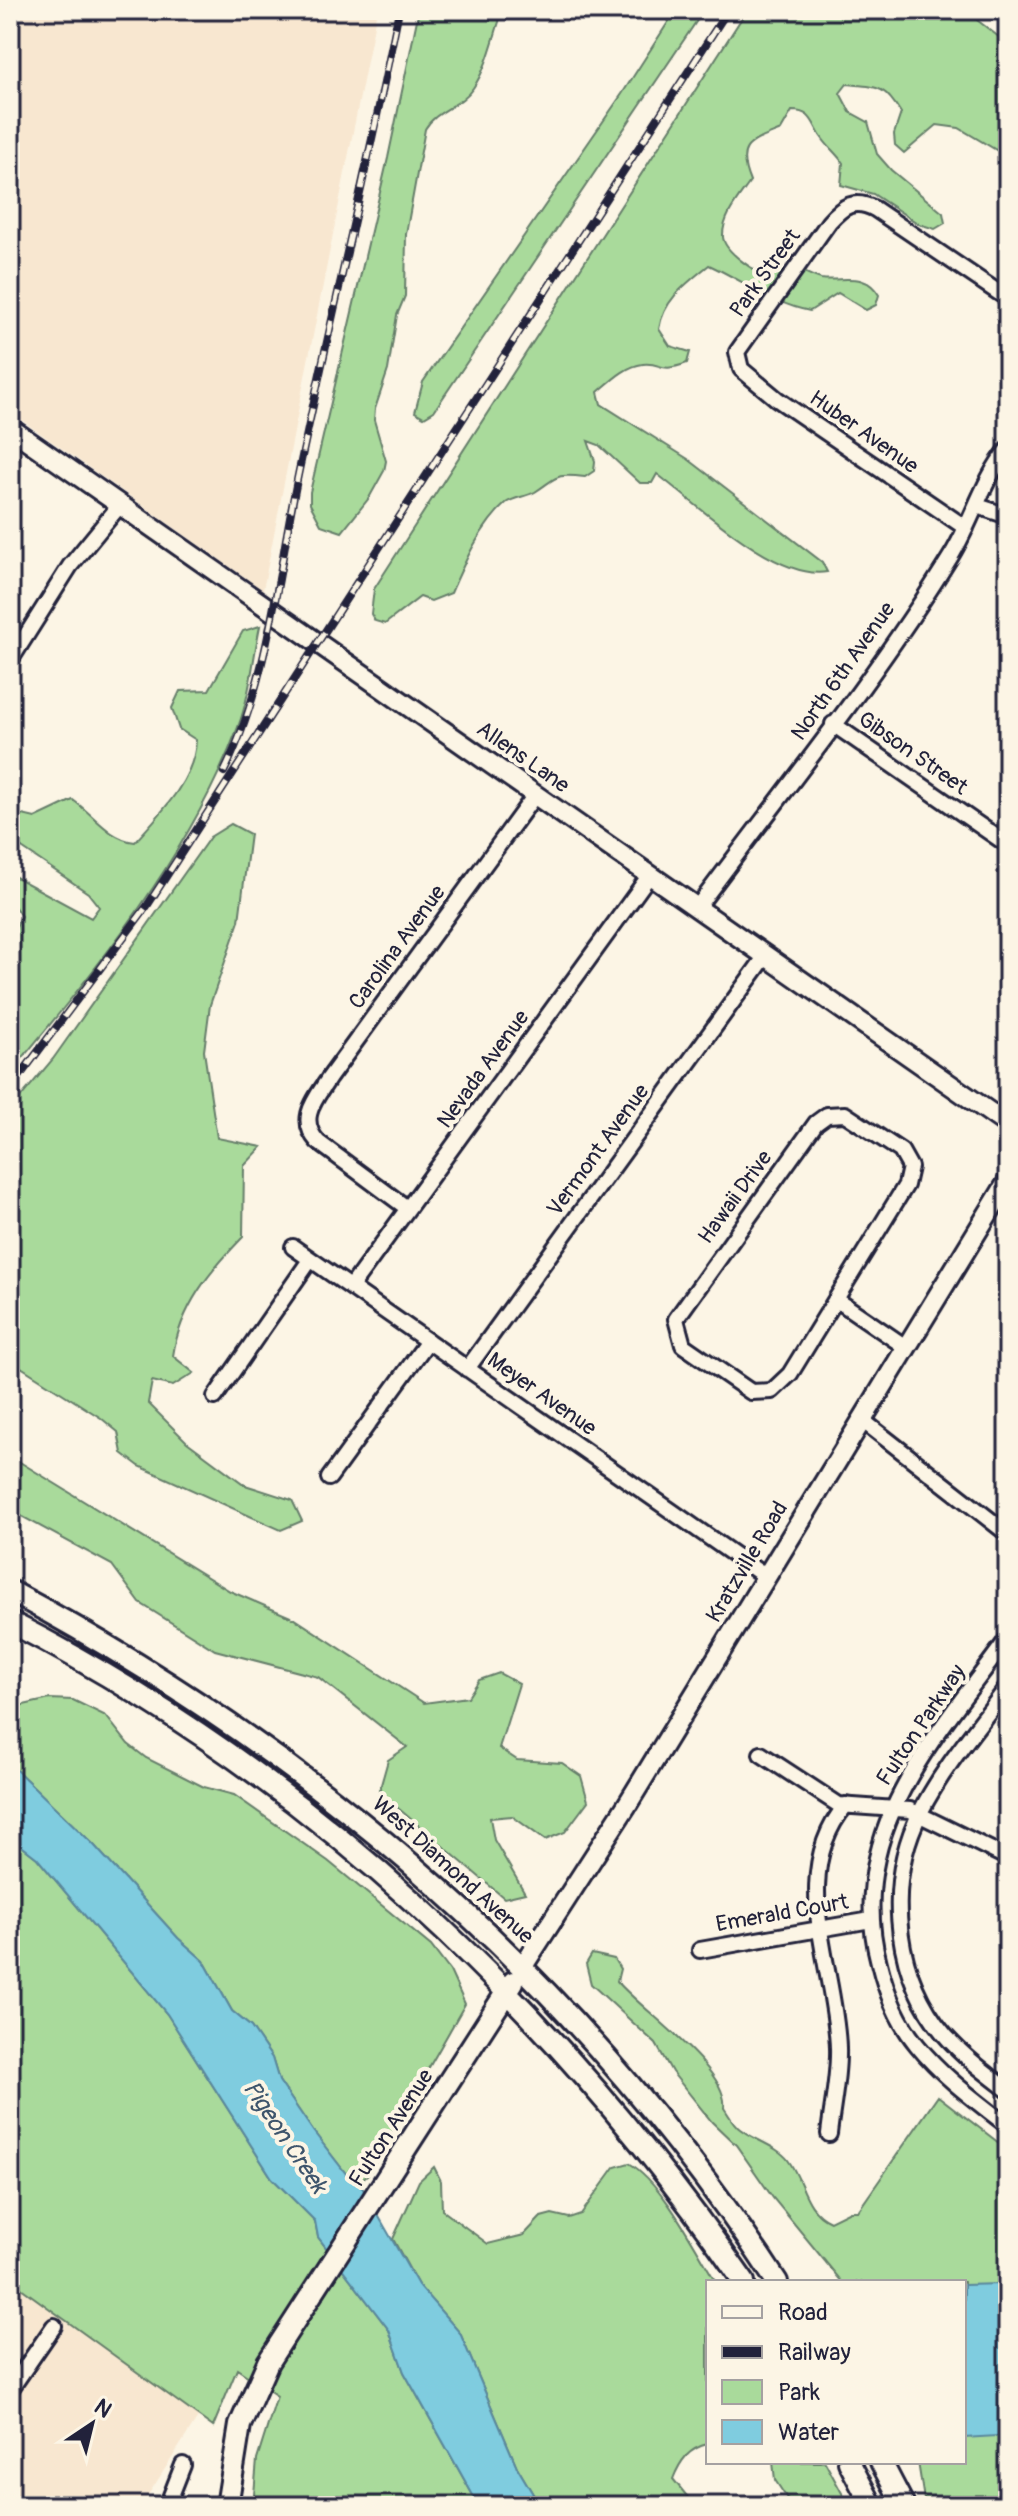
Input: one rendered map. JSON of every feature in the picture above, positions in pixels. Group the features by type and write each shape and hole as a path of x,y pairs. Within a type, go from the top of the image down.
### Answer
{"main road":[{"name":"West Diamond Avenue","path":"10,1591 150,1670 284,1759 400,1851 523,1966 618,2069 688,2155 776,2280"},
{"path":"10,1622 153,1703 257,1774 401,1889 508,1990 646,2147 743,2280"},
{"name":"Fulton Avenue","path":"227,2506 233,2453 250,2400 268,2362 523,1966"},
{"path":"850,2464 872,2506"},
{"path":"882,2464 904,2506"}],"street":[{"name":"Park Street","path":"740,367 739,348 840,209 857,203 875,209 1008,299"},
{"name":"Huber Avenue","path":"740,367 777,399 966,528"},
{"name":"Allens Lane","path":"10,428 1008,1125"},
{"name":"North 6th Avenue","path":"696,909 833,724 966,528 988,475 1008,449"},
{"path":"10,661 70,566 120,505"},
{"path":"977,506 1008,516"},
{"name":"Gibson Street","path":"833,724 1008,845"},
{"name":"Carolina Avenue","path":"407,1208 318,1142 308,1129 309,1109 535,795"},
{"name":"Nevada Avenue","path":"351,1287 649,876"},
{"name":"Vermont Avenue","path":"467,1369 765,957"},
{"name":"Hawaii Drive","path":"840,1113 901,1151 910,1167 906,1185 837,1300 782,1384 762,1393 740,1386 690,1351 679,1338 676,1325 679,1312 816,1123 827,1115 840,1113"},
{"name":"Kratzville Road","path":"523,1966 627,1805 1008,1181"},
{"name":"Meyer Avenue","path":"293,1247 766,1577"},
{"path":"215,1397 310,1260"},
{"path":"837,1300 907,1348"},
{"path":"329,1478 428,1341"},
{"path":"862,1420 1008,1534"},
{"name":"Fulton Parkway","path":"1008,1638 907,1777 891,1808 871,1874 871,1920 889,1997 915,2042 938,2069 1008,2126"},
{"name":"Fulton Parkway","path":"1008,1686 919,1814 899,1878 899,1918 909,1967 937,2026 958,2050 1008,2090"},
{"path":"761,1754 827,1799 846,1805 891,1808 919,1814 1008,1858"},
{"path":"829,2134 838,2049 817,1901 822,1853 846,1805"},
{"name":"Emerald Court","path":"700,1950 871,1920"},
{"path":"10,2390 54,2326"},
{"path":"167,2506 183,2465"}],"shaded area":[{"path":"10,10 377,10 263,590 10,412"},
{"path":"10,2280 199,2416 141,2506 10,2506"}],"green space":[{"path":"419,10 503,10 487,60 473,88 435,117 425,129 406,234 405,296 397,315 388,370 375,409 374,420 386,461 384,471 369,498 342,532 321,525 310,504 310,492 388,158"},
{"path":"676,10 704,10 434,411 424,417 415,412 423,382 622,94"},
{"path":"747,10 964,10 1008,44 1008,157 959,128 937,125 904,153 895,145 894,134 901,113 885,92 874,87 847,84 840,93 850,112 868,122 877,154 891,170 943,213 945,223 935,229 919,224 873,194 841,185 843,163 804,113 792,111 781,130 748,147 744,160 750,182 732,208 723,230 729,249 763,274 775,274 792,266 821,279 860,280 879,295 876,305 866,310 838,293 810,311 797,308 771,298 709,265 671,300 659,329 670,346 690,352 687,363 671,368 636,365 598,392 601,404 688,459 822,562 827,572 807,572 761,553 657,474 652,483 640,483 599,445 588,441 595,461 594,471 585,477 557,477 535,492 506,503 481,533 451,593 431,601 420,597 385,624 375,621 371,614 374,589"},
{"path":"260,626 238,727 194,821 139,909 10,1073 10,941 21,916 10,900 10,874 91,918 99,907 88,893 10,840 10,812 35,818 73,800 109,831 135,842 174,795 190,768 196,740 179,729 172,708 180,691 209,690 243,631"},
{"path":"231,824 250,834 239,921 210,1005 204,1051 217,1138 262,1147 244,1166 243,1237 198,1291 177,1338 173,1356 194,1373 173,1386 152,1381 148,1403 187,1442 245,1485 292,1500 302,1521 281,1530 139,1466 122,1453 118,1432 101,1418 10,1360 10,1110 53,1059 210,837"},
{"path":"10,1456 230,1591 295,1619 424,1703 468,1697 479,1680 499,1673 519,1684 499,1748 517,1760 562,1763 581,1776 588,1801 565,1832 545,1840 512,1816 490,1818 494,1840 525,1893 504,1898 379,1792 388,1760 407,1747 318,1677 215,1650 140,1603 112,1565 10,1510"},
{"path":"50,1699 73,1700 106,1716 128,1744 146,1758 204,1787 234,1795 328,1861 431,1946 450,1971 465,2004 369,2173 359,2182 347,2175 313,2131 279,2081 272,2058 251,2027 232,2011 204,1961 178,1938 93,1844 10,1764 10,1708"},
{"path":"10,1837 37,1858 167,2014 272,2178 315,2221 318,2237 389,2330 404,2372 479,2506 253,2506 257,2460 277,2396 237,2369 213,2427 10,2280"},
{"path":"592,1954 614,1959 620,1969 617,1981 682,2041 713,2076 722,2093 724,2108 735,2125 788,2160 815,2210 830,2221 850,2211 858,2211 938,2096 1008,2150 1008,2506 925,2506 918,2464 966,2464 966,2280 840,2280 773,2198 736,2145 712,2122 672,2072 656,2044 591,1984 586,1964"},
{"path":"629,2163 654,2185 715,2280 706,2280 706,2445 686,2456 673,2479 695,2506 540,2506 517,2467 460,2333 418,2285 393,2239 419,2181 434,2167 441,2181 442,2210 488,2244 524,2235 541,2217 552,2214 569,2218 581,2214 615,2167"},
{"path":"773,2464 826,2464 849,2506 792,2506 775,2480"}],"water":[{"name":"Pigeon Creek","path":"10,1764 93,1844 178,1938 204,1961 232,2011 251,2027 272,2058 279,2081 313,2131 347,2175 359,2182 418,2285 460,2333 517,2467 540,2506 479,2506 404,2372 389,2330 318,2237 315,2221 272,2178 167,2014 37,1858 10,1837"},
{"path":"1008,2279 1008,2446 997,2436 966,2438 966,2285 1001,2284"}],"railway":[{"path":"224,772 253,698 272,620 301,461 399,10"},
{"path":"10,1089 147,906 728,10"}]}
